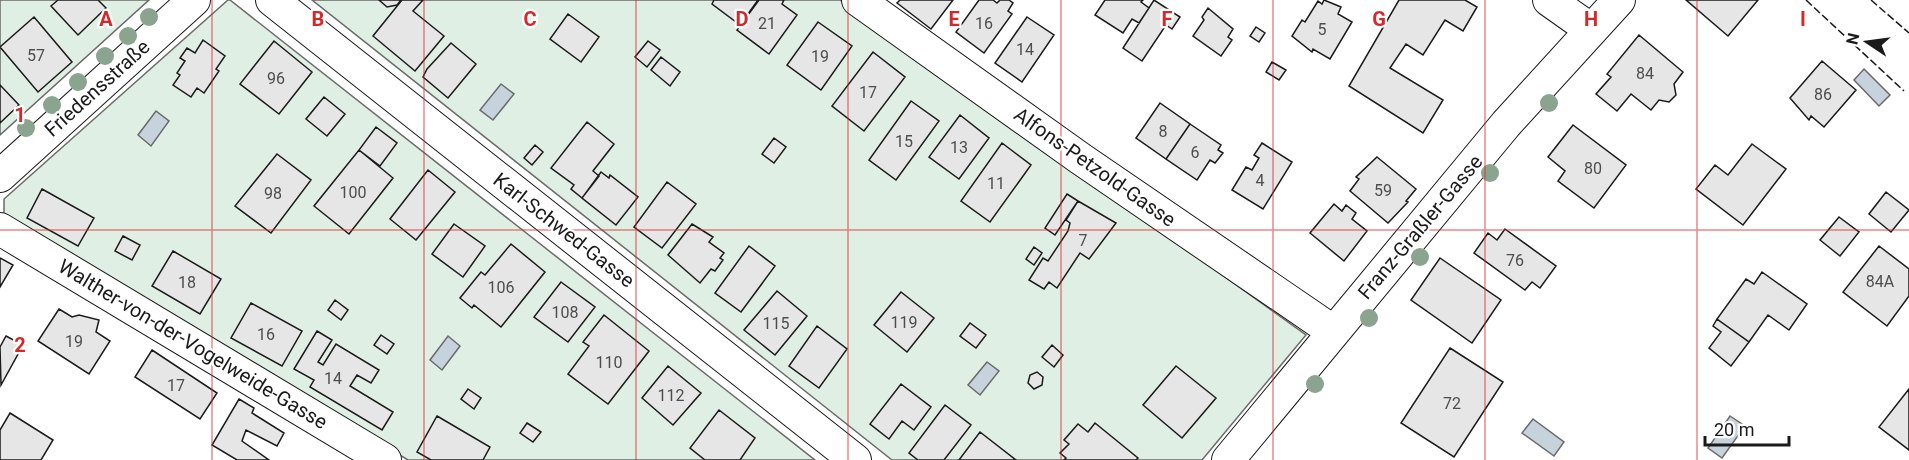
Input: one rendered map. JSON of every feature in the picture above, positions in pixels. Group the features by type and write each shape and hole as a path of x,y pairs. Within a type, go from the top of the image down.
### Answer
{"street":[{"name":"Friedensstraße","path":"0,176 194,0"},
{"name":"Karl-Schwed-Gasse","path":"272,0 855,460"},
{"name":"Alfons-Petzold-Gasse","path":"858,0 1081,159 1334,332"},
{"path":"1549,0 1590,29"},
{"name":"Franz-Graßler-Gasse","path":"1228,460 1506,124 1590,29 1620,0"},
{"name":"Walther-von-der-Vogelweide-Gasse","path":"0,229 386,460"}],"green space":[{"path":"0,0 149,0 0,135"},
{"path":"228,0 815,460 408,460 4,216 4,199"},
{"path":"312,0 840,0 1306,335 1202,460 892,460"}],"shaded area":[{"path":"1864,69 1890,95 1879,106 1854,80"},
{"path":"501,84 514,94 493,120 480,110"},
{"path":"156,111 169,121 151,146 138,135"},
{"path":"448,336 460,346 442,370 430,360"},
{"path":"987,362 999,371 980,395 968,385"},
{"path":"1730,416 1745,426 1722,458 1708,448"},
{"path":"1533,419 1564,442 1554,456 1522,433"}],"building":[{"path":"58,0 98,0 106,8 78,35 51,6"},
{"path":"379,0 401,0 397,5 387,7"},
{"path":"402,0 423,0 413,11 444,36 415,71 373,36"},
{"path":"714,0 758,0 740,25 712,4"},
{"path":"759,0 784,0 782,4 797,15 769,54 737,30"},
{"path":"900,0 953,0 931,29 897,3"},
{"path":"979,0 993,0 997,3 1000,0 1009,0 1013,3 1008,11 1012,14 984,53 956,32"},
{"path":"1105,0 1143,0 1141,2 1149,8 1139,23 1132,19 1123,33 1095,15"},
{"path":"1154,0 1180,17 1172,29 1166,25 1142,61 1123,48"},
{"path":"1324,0 1341,7 1338,14 1352,22 1330,59 1313,49 1312,52 1292,36 1302,20 1305,22 1318,1 1322,4"},
{"path":"1399,0 1465,0 1477,7 1463,31 1445,20 1423,55 1406,44 1390,68 1443,100 1423,133 1349,86"},
{"path":"1686,0 1758,0 1728,36"},
{"path":"1208,8 1233,29 1228,37 1232,40 1221,56 1193,36 1204,20 1202,17"},
{"path":"568,14 599,37 581,62 550,39"},
{"path":"34,17 72,62 38,92 0,47"},
{"path":"1027,17 1054,35 1022,82 995,63"},
{"path":"818,22 852,46 821,90 787,65"},
{"path":"1256,27 1265,33 1259,42 1250,36"},
{"path":"1639,35 1683,72 1674,84 1676,95 1669,102 1659,100 1651,110 1631,94 1617,111 1596,94 1611,77 1607,74"},
{"path":"203,40 225,56 216,69 219,71 204,93 197,88 191,97 173,85 185,61 180,58 187,48 195,53"},
{"path":"274,41 312,72 279,114 240,84"},
{"path":"648,41 660,50 647,67 635,57"},
{"path":"451,43 476,64 448,98 423,77 427,69"},
{"path":"873,52 905,77 864,131 832,106"},
{"path":"661,57 680,72 670,86 651,70"},
{"path":"1822,61 1856,90 1824,127 1811,116 1809,120 1790,98"},
{"path":"1272,62 1286,70 1279,80 1266,72"},
{"path":"0,85 19,105 0,123"},
{"path":"324,97 345,114 327,136 306,119"},
{"path":"911,101 939,121 896,180 869,160"},
{"path":"1160,103 1190,124 1166,159 1136,138"},
{"path":"960,115 989,138 959,179 929,157"},
{"path":"587,122 614,144 593,171 599,176 582,198 571,189 574,185 551,168"},
{"path":"1190,124 1221,145 1218,150 1223,153 1215,163 1210,160 1197,180 1166,159"},
{"path":"1573,125 1626,165 1594,208 1558,181 1565,171 1548,157"},
{"path":"376,127 397,143 380,166 359,150"},
{"path":"774,138 786,147 774,163 762,154"},
{"path":"1002,143 1031,165 990,222 961,201"},
{"path":"1262,143 1292,162 1263,209 1232,190 1246,167 1252,170 1259,158 1254,155"},
{"path":"1752,144 1786,169 1743,225 1696,189 1715,165 1728,175"},
{"path":"535,145 543,152 532,165 524,158"},
{"path":"359,150 393,178 349,234 314,206"},
{"path":"277,154 311,180 271,233 235,206"},
{"path":"1377,157 1416,189 1406,201 1408,202 1388,223 1350,191 1359,179 1356,177"},
{"path":"428,170 455,192 416,240 390,219"},
{"path":"601,172 609,178 610,175 638,197 616,225 582,198"},
{"path":"667,182 696,204 662,248 634,227"},
{"path":"42,189 94,218 78,246 27,218"},
{"path":"1886,192 1909,210 1891,232 1869,214"},
{"path":"1067,194 1078,201 1055,235 1045,228"},
{"path":"1078,201 1116,223 1089,259 1080,253 1057,288 1049,282 1044,289 1029,280 1043,258 1048,261 1068,231 1070,223 1066,220"},
{"path":"1334,204 1342,211 1346,205 1356,213 1352,219 1367,231 1344,261 1310,233"},
{"path":"1839,217 1859,232 1840,256 1820,240"},
{"path":"454,224 485,246 463,277 432,254"},
{"path":"692,224 713,237 709,242 724,253 720,258 723,260 715,271 711,269 700,283 668,255"},
{"path":"1505,229 1556,266 1540,288 1532,282 1525,290 1474,253 1488,233 1497,240"},
{"path":"123,236 140,245 132,260 115,251"},
{"path":"511,244 545,272 501,327 474,305 472,308 460,298 481,272 485,275"},
{"path":"749,246 775,266 741,312 715,293"},
{"path":"1879,246 1909,269 1909,296 1887,326 1843,292"},
{"path":"1034,247 1042,253 1034,265 1026,259"},
{"path":"173,251 221,279 200,314 152,286"},
{"path":"0,258 13,265 0,287"},
{"path":"1440,258 1501,300 1472,343 1411,300"},
{"path":"1762,272 1807,304 1789,330 1768,315 1749,342 1717,319 1746,279 1754,284"},
{"path":"561,282 595,307 568,342 534,317"},
{"path":"777,291 807,316 775,355 744,330"},
{"path":"901,292 934,318 907,352 874,325"},
{"path":"335,300 348,310 341,320 328,310"},
{"path":"251,303 302,331 282,366 231,338"},
{"path":"59,309 72,317 79,315 99,320 96,332 110,341 89,374 38,341"},
{"path":"604,315 649,351 608,404 568,374 589,346 583,342"},
{"path":"1717,319 1749,342 1731,366 1709,348 1721,332 1713,326"},
{"path":"970,323 986,335 976,348 960,336"},
{"path":"817,326 847,349 819,388 789,366"},
{"path":"317,331 332,340 318,362 323,365 336,344 379,370 371,383 357,375 350,386 393,412 382,430 310,387 314,380 294,369"},
{"path":"381,335 394,344 387,354 374,345"},
{"path":"6,336 23,345 1,385 0,347"},
{"path":"1052,345 1063,355 1054,367 1042,357"},
{"path":"1450,348 1503,382 1454,457 1401,423"},
{"path":"152,350 217,393 200,419 135,377"},
{"path":"668,366 701,393 673,425 642,398"},
{"path":"1176,366 1216,398 1182,438 1143,405"},
{"path":"1037,372 1043,377 1042,385 1034,389 1028,383 1030,375"},
{"path":"901,384 931,407 914,430 902,421 889,439 870,424"},
{"path":"468,389 481,398 474,409 461,399"},
{"path":"1909,389 1909,450 1879,427"},
{"path":"239,399 254,408 252,413 284,433 277,446 246,430 242,441 269,460 237,460 212,445"},
{"path":"945,405 971,425 944,460 918,460 909,453"},
{"path":"719,410 755,438 740,460 705,460 690,448"},
{"path":"10,413 53,440 41,460 0,460 0,430"},
{"path":"437,416 490,447 483,460 431,460 417,452"},
{"path":"527,423 541,432 533,442 520,433"},
{"path":"1095,423 1138,458 1136,460 1064,460 1066,458 1060,453 1069,444 1064,440 1078,424 1088,432"},
{"path":"980,432 1016,460 959,460"}],"fence":[{"path":"1806,0 1904,91"},
{"path":"1871,0 1909,33"}]}
